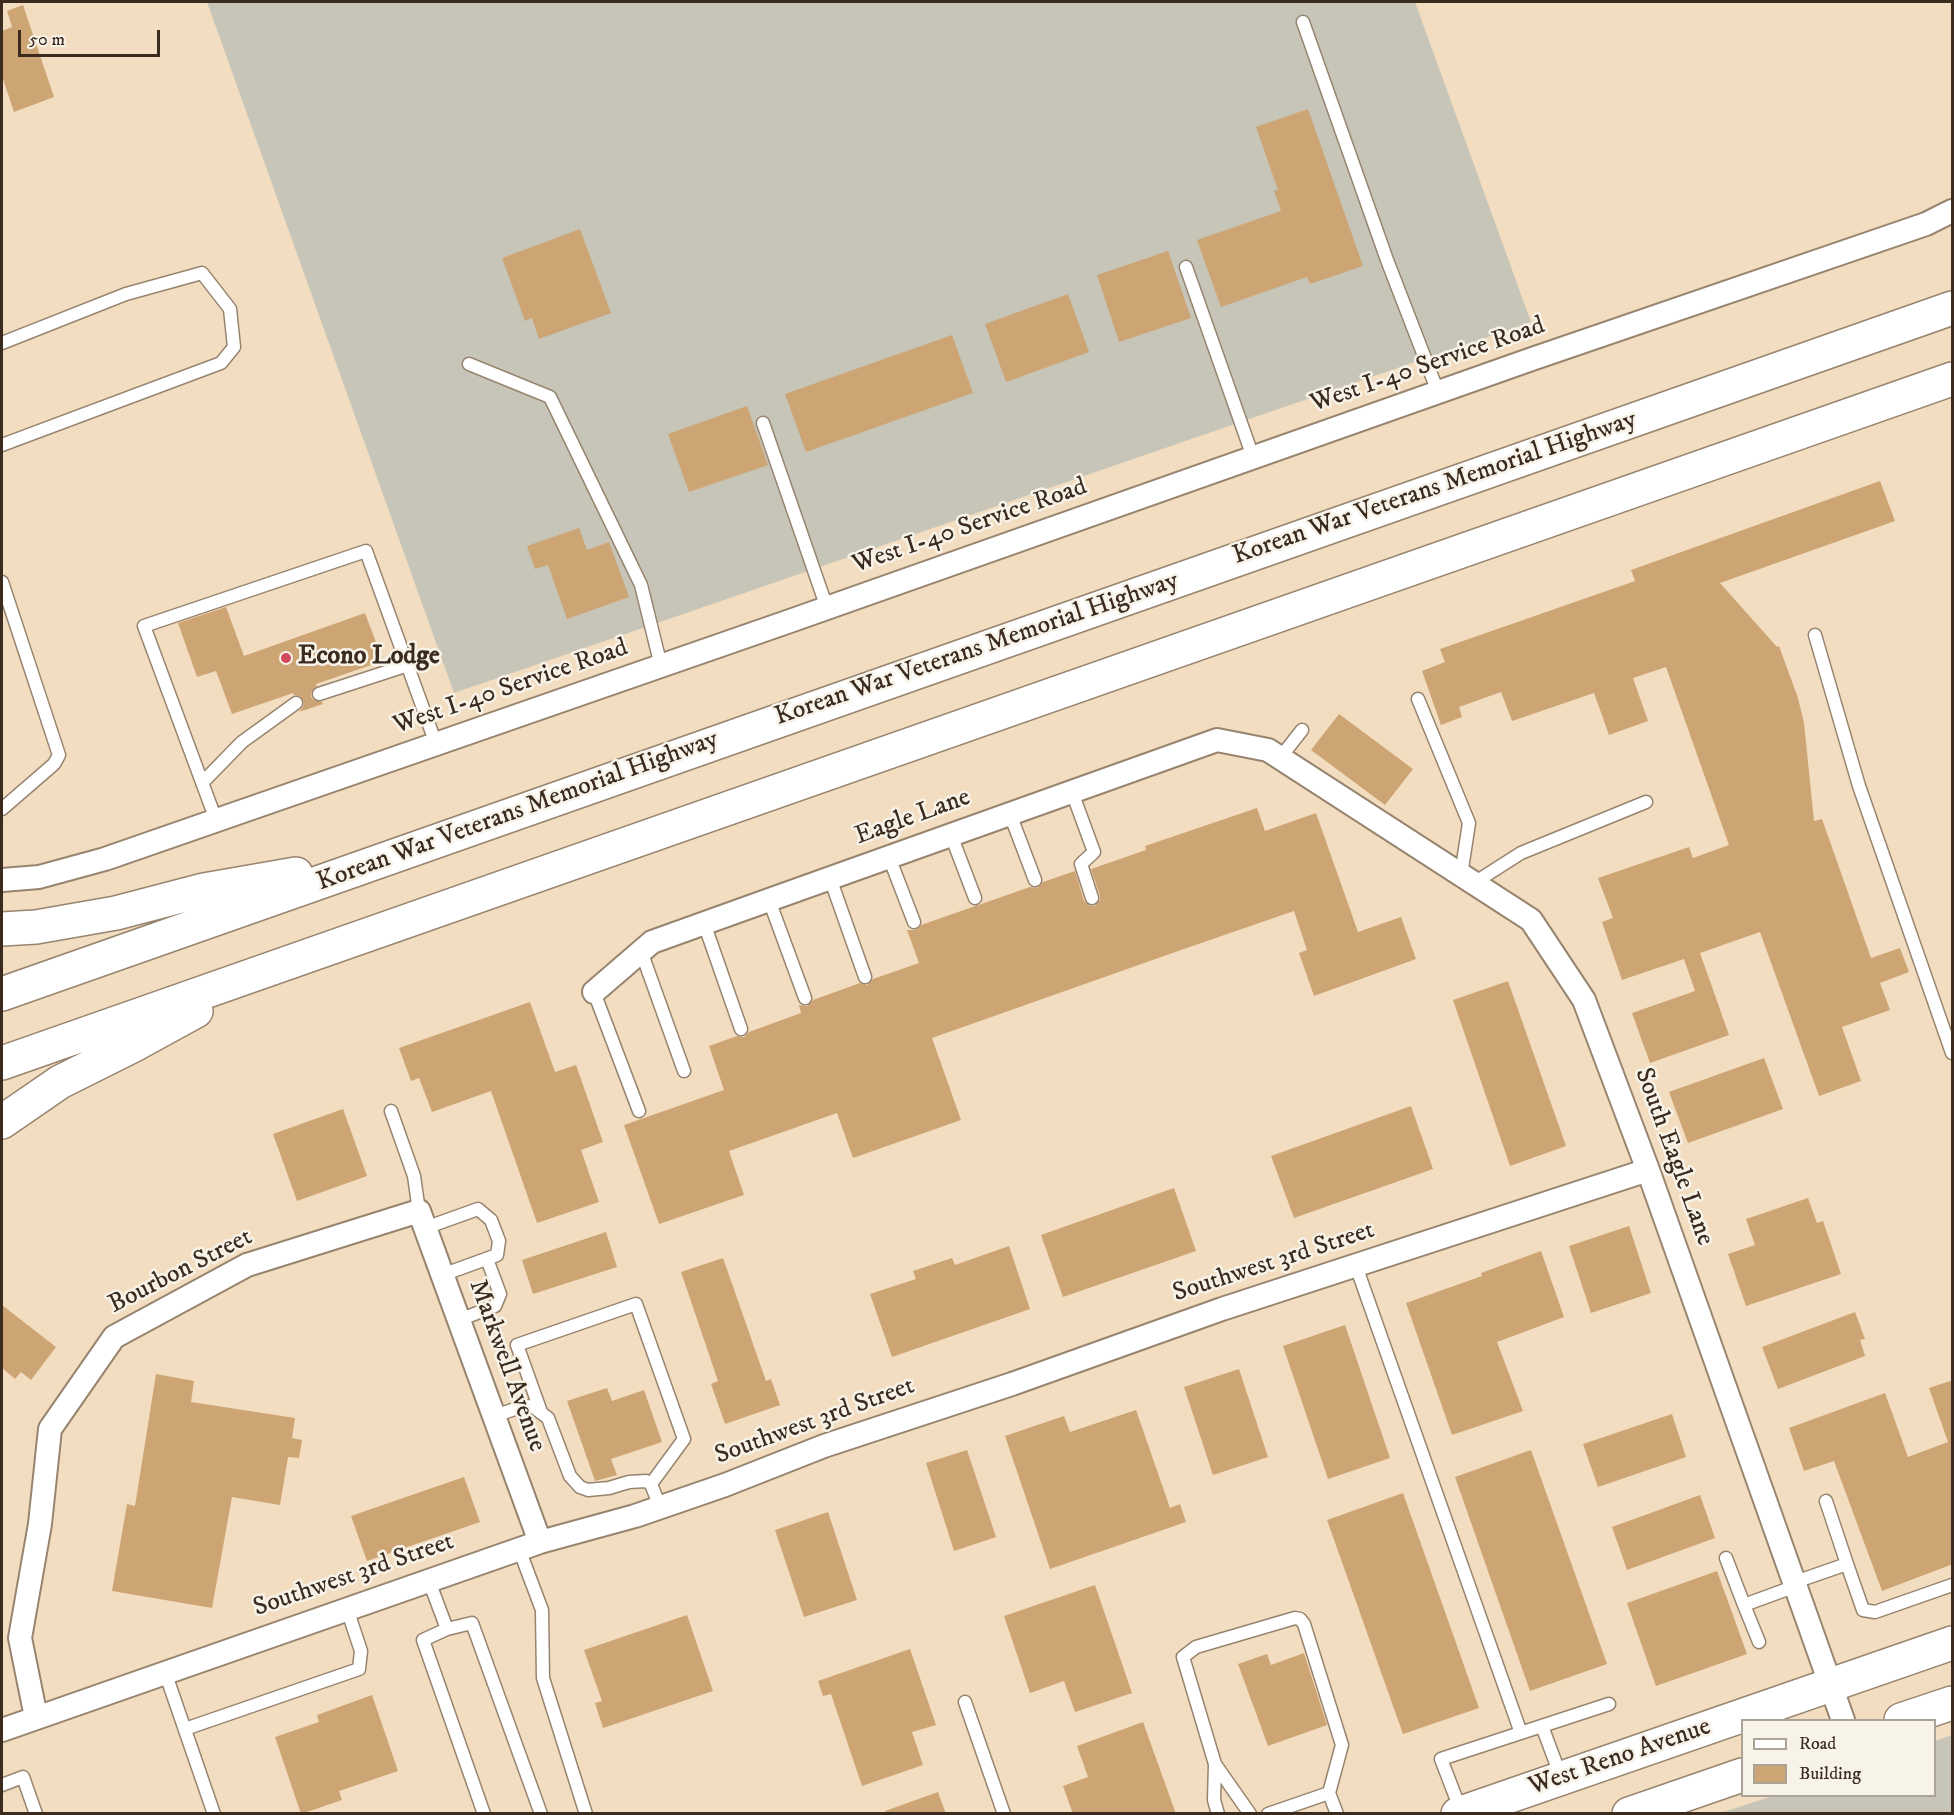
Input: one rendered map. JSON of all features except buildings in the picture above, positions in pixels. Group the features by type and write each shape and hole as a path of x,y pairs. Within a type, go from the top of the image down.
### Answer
{"main road":[{"name":"Korean War Veterans Memorial Highway","path":"2,994 1953,308"},
{"path":"2,1063 1953,378"},
{"path":"2,929 36,927 116,913 204,890 387,859"},
{"path":"2,1122 60,1082 132,1046 276,966"},
{"name":"West Reno Avenue","path":"1460,1813 1953,1643"},
{"path":"1904,1719 1953,1702"},
{"path":"1629,1814 1741,1776"}],"street":[{"name":"West I-40 Service Road","path":"2,880 39,877 67,871 216,820 1916,227 1953,211"},
{"name":"Eagle Lane","path":"594,992 652,942 1217,740 1274,754"},
{"name":"South Eagle Lane","path":"1274,754 1531,920 1584,1000 1648,1170 1843,1719"},
{"name":"Southwest 3rd Street","path":"2,1730 530,1545 634,1516 725,1485 824,1446 1012,1384 1222,1309 1648,1170"},
{"name":"Markwell Avenue","path":"422,1220 494,1416 530,1545"},
{"name":"Bourbon Street","path":"36,1718 21,1638 40,1524 50,1430 114,1337 247,1265 422,1220"}],"lane":[{"path":"1302,22 1387,260 1438,392"},
{"path":"1186,267 1253,457"},
{"path":"2,341 126,294 202,273 230,309 234,347 221,363 2,445"},
{"path":"469,364 550,397 640,585 661,666"},
{"path":"763,423 827,608"},
{"path":"216,820 144,626 366,550 436,744"},
{"path":"2,582 59,755 54,764 2,809"},
{"path":"1815,634 1858,786 1952,1053"},
{"path":"320,694 408,665"},
{"path":"1419,699 1469,823 1468,879 1521,853 1646,802"},
{"path":"202,783 242,742 296,703"},
{"path":"1274,754 1302,730"},
{"path":"1072,792 1094,852 1081,864 1092,898"},
{"path":"1010,814 1035,880"},
{"path":"951,835 975,897"},
{"path":"890,857 914,922"},
{"path":"830,878 865,978"},
{"path":"769,900 805,998"},
{"path":"704,923 741,1029"},
{"path":"641,951 684,1071"},
{"path":"594,992 639,1111"},
{"path":"391,1111 414,1176 422,1220 478,1209 491,1220 499,1242 497,1255 442,1275"},
{"path":"459,1320 495,1306 500,1294 487,1259"},
{"path":"1356,1266 1521,1733"},
{"path":"541,1412 517,1345 636,1304 684,1439 651,1484"},
{"path":"494,1416 521,1407 532,1406 548,1418 570,1476 580,1487 588,1490 609,1488 646,1480 651,1484 660,1507"},
{"path":"1826,1501 1863,1610 1875,1612 1953,1585"},
{"path":"530,1545 543,1610 543,1678 586,1814"},
{"path":"1726,1558 1759,1642"},
{"path":"1744,1605 1847,1564"},
{"path":"429,1581 447,1629"},
{"path":"185,1729 359,1669 361,1651 347,1609"},
{"path":"1218,1814 1214,1800 1215,1764 1183,1657 1196,1647 1295,1618 1300,1619 1304,1624 1342,1744 1329,1793 1337,1814"},
{"path":"484,1814 423,1640 447,1629 472,1623 541,1814"},
{"path":"165,1672 214,1814"},
{"path":"965,1702 1004,1814"},
{"path":"1460,1813 1441,1759 1609,1704"},
{"path":"1542,1726 1561,1778"},
{"path":"1215,1764 1250,1814"},
{"path":"2,1785 23,1777 36,1814"},
{"path":"1268,1814 1329,1793"}],"shaded area":[{"path":"207,2 1415,2 1531,322 454,693"},
{"path":"1952,1735 1952,1813 1720,1813 1770,1797 1936,1797 1936,1741"}],"place":[{"name":"Econo Lodge","path":"286,658"}]}
